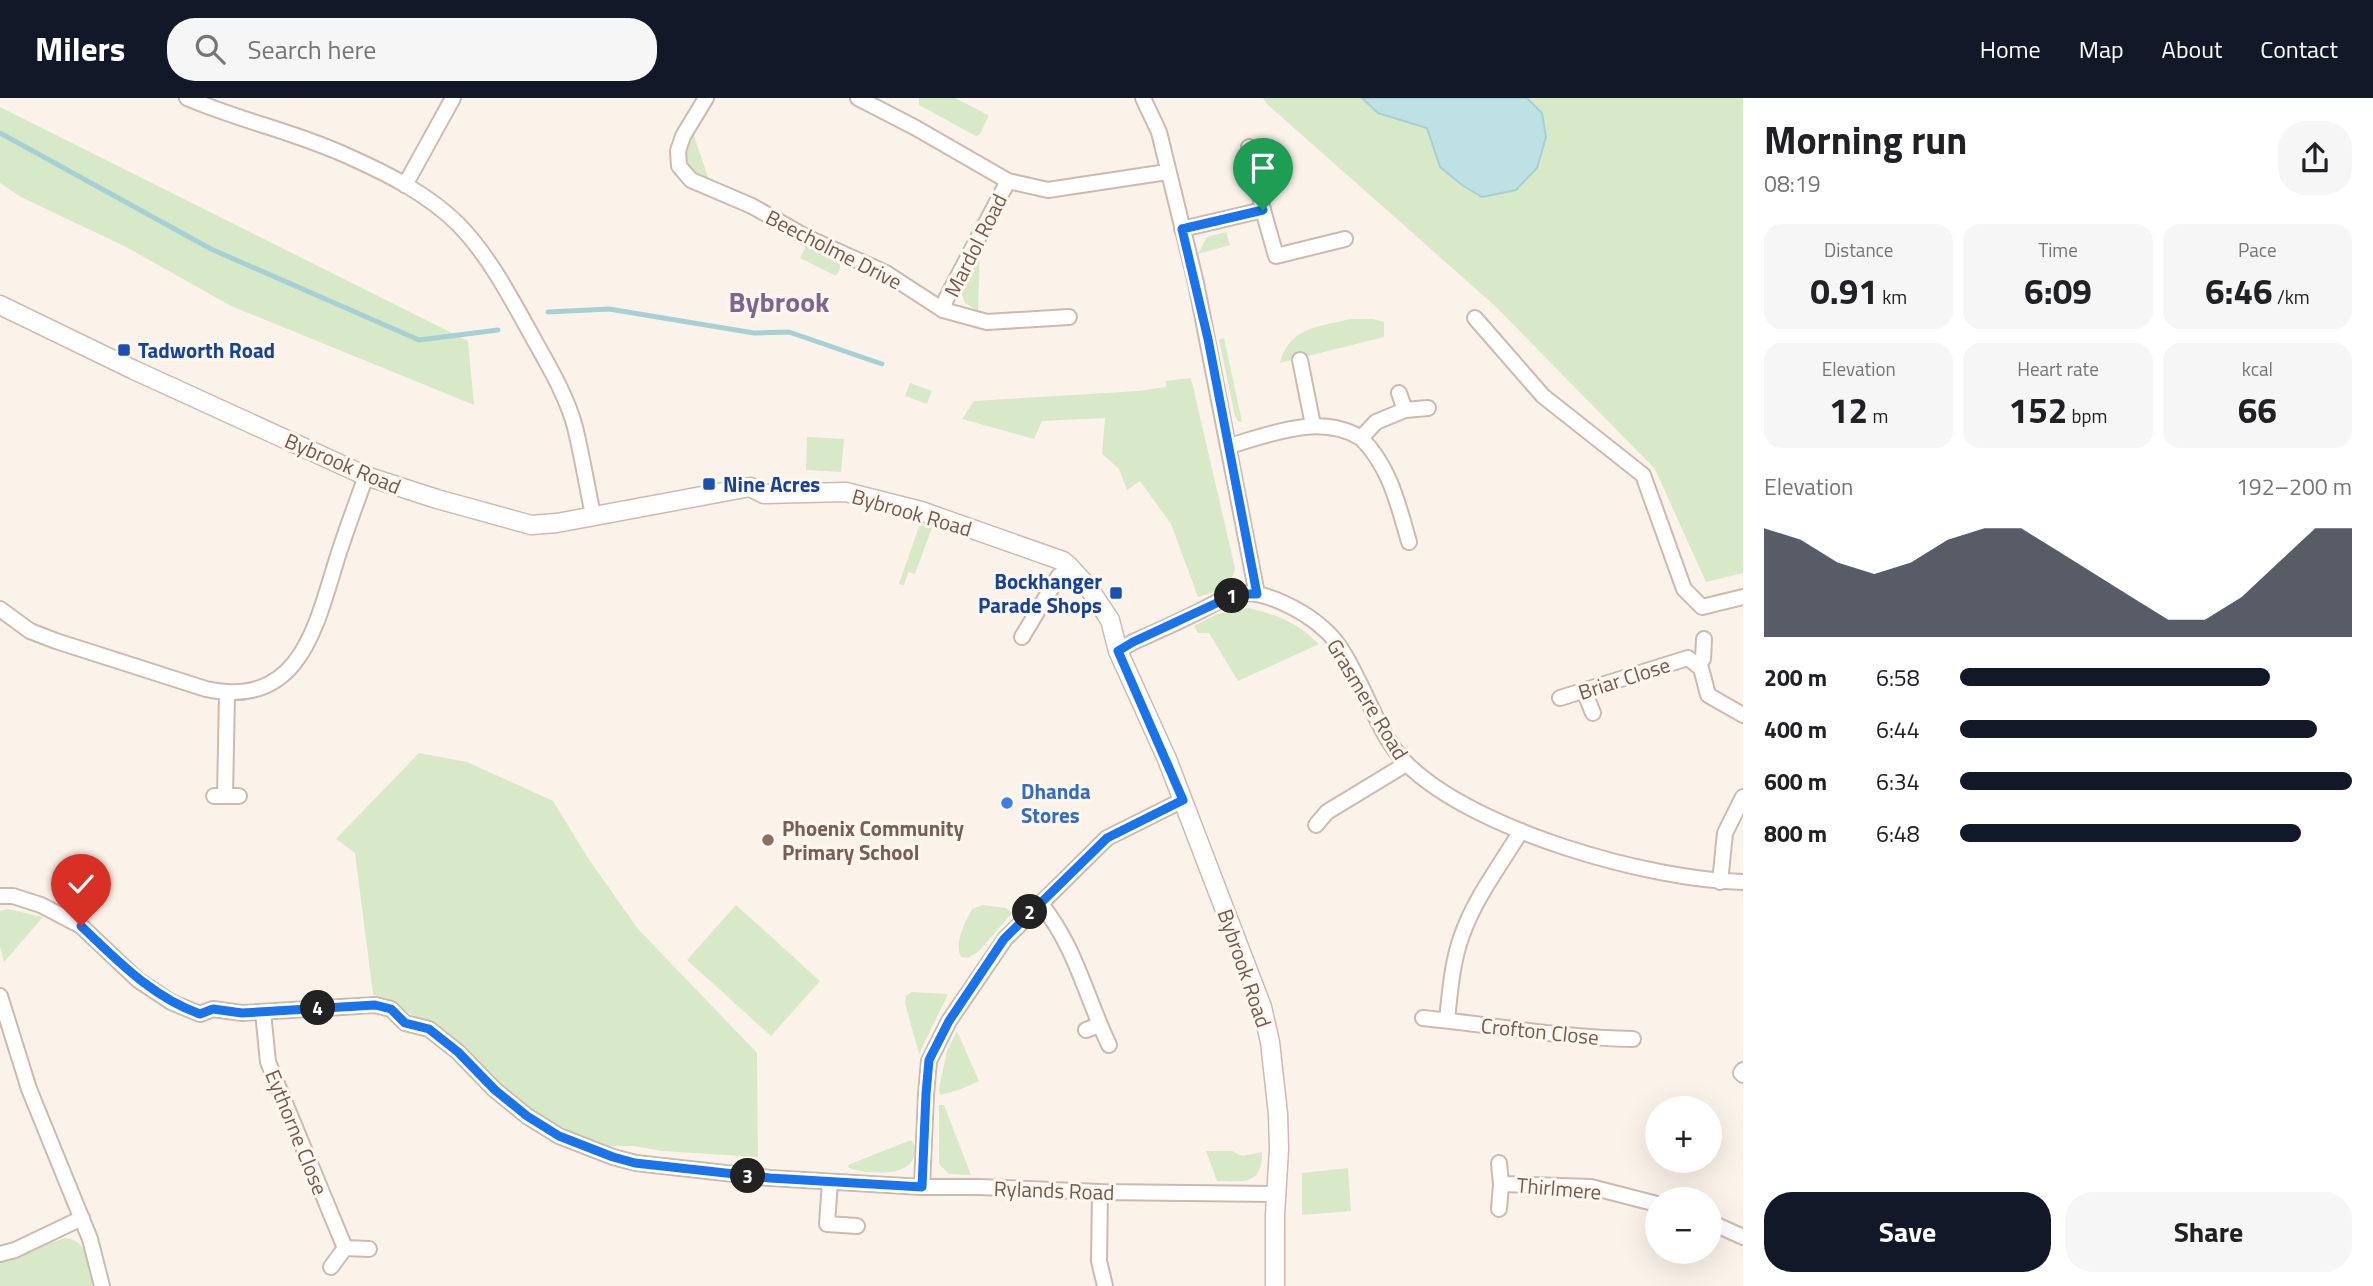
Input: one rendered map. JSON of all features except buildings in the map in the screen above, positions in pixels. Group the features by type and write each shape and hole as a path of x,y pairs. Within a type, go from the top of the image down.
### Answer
{"street":[{"path":"187,98 224,114 267,125 350,157 405,185 429,200 459,225 519,311 559,385 574,425 593,515"},
{"path":"405,185 453,98"},
{"name":"Beecholme Drive","path":"706,98 683,136 678,151 679,166 691,180 752,206 806,237 886,273 943,310 987,322 1069,317"},
{"name":"Mardol Road","path":"858,98 1008,181 1048,190 1167,172"},
{"path":"1143,98 1159,132 1208,339 1257,594"},
{"path":"1249,147 1276,256 1345,239"},
{"name":"Mardol Road","path":"943,310 946,299 1008,181"},
{"path":"1182,229 1263,210"},
{"name":"Bybrook Road","path":"0,305 134,370 366,476 531,525 557,523 750,487 764,494 846,492 921,511 1063,561 1088,587 1111,620 1118,651 1183,800 1262,1007 1270,1042 1278,1114 1275,1286"},
{"path":"1475,318 1543,396 1643,475 1684,589 1702,607 1743,597"},
{"path":"1300,360 1314,425"},
{"path":"1399,393 1405,410"},
{"path":"1361,438 1376,422 1405,410 1428,408"},
{"path":"1229,446 1291,428 1314,425 1340,428 1361,438 1377,456 1395,490 1409,542"},
{"path":"0,609 30,631 55,641 206,689 227,694 268,684 283,675 306,647 314,632 366,476"},
{"path":"1021,637 1058,577 1069,566"},
{"name":"Grasmere Road","path":"1118,651 1236,594 1257,594 1290,605 1325,630 1337,643 1390,742 1406,764 1454,798 1521,831 1618,864 1720,882 1743,882"},
{"path":"1697,665 1703,659 1704,639"},
{"name":"Briar Close","path":"1560,698 1688,658 1700,668 1708,695 1743,715"},
{"path":"1584,691 1593,713"},
{"path":"226,796 227,694"},
{"path":"1316,825 1327,811 1406,764"},
{"path":"1720,882 1725,833 1743,797"},
{"path":"922,1187 929,1060 949,1021 1004,939 1107,838 1183,800"},
{"path":"1447,1020 1452,976 1462,935 1521,831"},
{"name":"Rylands Road","path":"0,896 13,896 41,905 81,926 138,980 183,1008 200,1014 213,1009 242,1013 375,1005 391,1009 405,1023 429,1029 450,1045 495,1090 527,1116 579,1145 635,1163 770,1178 922,1187 1278,1194"},
{"path":"1040,904 1061,932 1078,967 1093,1028 1109,1045"},
{"path":"0,996 29,1089 90,1238 102,1286"},
{"name":"Eythorne Close","path":"263,1012 268,1062 345,1248"},
{"name":"Crofton Close","path":"1423,1018 1633,1039"},
{"name":"Thirlmere","path":"1499,1163 1499,1209"},
{"path":"830,1182 827,1224 857,1226"},
{"name":"Thirlmere","path":"1501,1184 1591,1187 1645,1202"},
{"path":"1100,1192 1099,1261 1105,1286"},
{"path":"0,1254 15,1250 82,1218"},
{"path":"1722,1227 1743,1237"},
{"path":"331,1267 345,1248 369,1249"}],"green space":[{"path":"919,98 955,98 988,117 980,134 976,136 919,105"},
{"path":"1263,98 1743,98 1743,573 1706,582 1655,469 1494,305"},
{"path":"0,107 468,341 474,405 231,306 126,247 21,197 0,183"},
{"path":"693,133 709,180 700,176 686,161 686,149"},
{"path":"1226,232 1230,245 1198,254 1207,237"},
{"path":"806,246 840,263 836,276 800,258"},
{"path":"980,250 978,311 965,303 960,289"},
{"path":"1350,319 1384,322 1384,337 1280,363 1284,351 1298,335 1307,330"},
{"path":"1224,338 1242,422 1235,416 1219,340"},
{"path":"1191,378 1235,568 1226,585 1198,597 1171,524 1140,481 1127,490 1119,469 1102,454 1105,418 1042,421 1034,439 962,419 974,401 1138,391 1166,387 1166,381"},
{"path":"910,383 932,391 927,404 905,396"},
{"path":"807,437 844,439 841,472 806,470"},
{"path":"921,521 933,525 915,574 908,572 904,585 899,584"},
{"path":"1248,608 1286,620 1319,644 1238,681 1209,633 1198,633 1194,626 1217,614"},
{"path":"419,753 467,762 553,801 588,858 638,929 757,1053 758,1157 605,1146 574,1133 541,1116 507,1090 462,1046 437,1028 373,994 355,853 336,839"},
{"path":"736,905 820,981 771,1036 687,960"},
{"path":"983,905 1006,908 1012,913 979,951 968,958 961,957 959,945 964,926 972,909"},
{"path":"8,909 43,917 4,962 0,946 0,911"},
{"path":"912,992 948,994 919,1054 905,1003 906,996"},
{"path":"957,1031 979,1081 940,1095 947,1051"},
{"path":"939,1105 944,1105 971,1175 949,1174 939,1164"},
{"path":"911,1140 915,1147 914,1156 904,1168 875,1173 849,1168 848,1165"},
{"path":"1206,1151 1232,1151 1242,1156 1262,1152 1259,1171 1255,1176 1243,1181 1217,1181"},
{"path":"1348,1168 1351,1211 1302,1215 1302,1173"},
{"path":"65,1238 73,1240 84,1249 95,1286 0,1286 0,1260"}],"water":[{"path":"1362,98 1527,98 1542,113 1546,137 1537,168 1516,190 1482,197 1440,167 1427,128 1378,113"}],"waterway":[{"path":"0,133 211,249 419,340 498,330"},
{"path":"548,312 609,309 754,333 789,332 882,364"}],"place":[{"name":"Tadworth Road","path":"124,350"},
{"name":"Nine Acres","path":"709,484"},
{"name":"Bockhanger Parade Shops","path":"1116,593"},
{"name":"Dhanda Stores","path":"1007,803"},
{"name":"Phoenix Community Primary School","path":"768,840"}],"district":[{"name":"Bybrook","path":"779,301"}],"route":[{"path":"81,926 138,980 170,1002 200,1014 213,1009 242,1013 375,1005 391,1009 405,1023 429,1029 450,1045 495,1090 527,1116 559,1136 613,1157 635,1163 770,1178 922,1187 929,1060 949,1021 1004,939 1107,838 1183,800 1157,735 1118,651 1236,594 1257,594 1208,339 1182,229 1263,210"}]}
